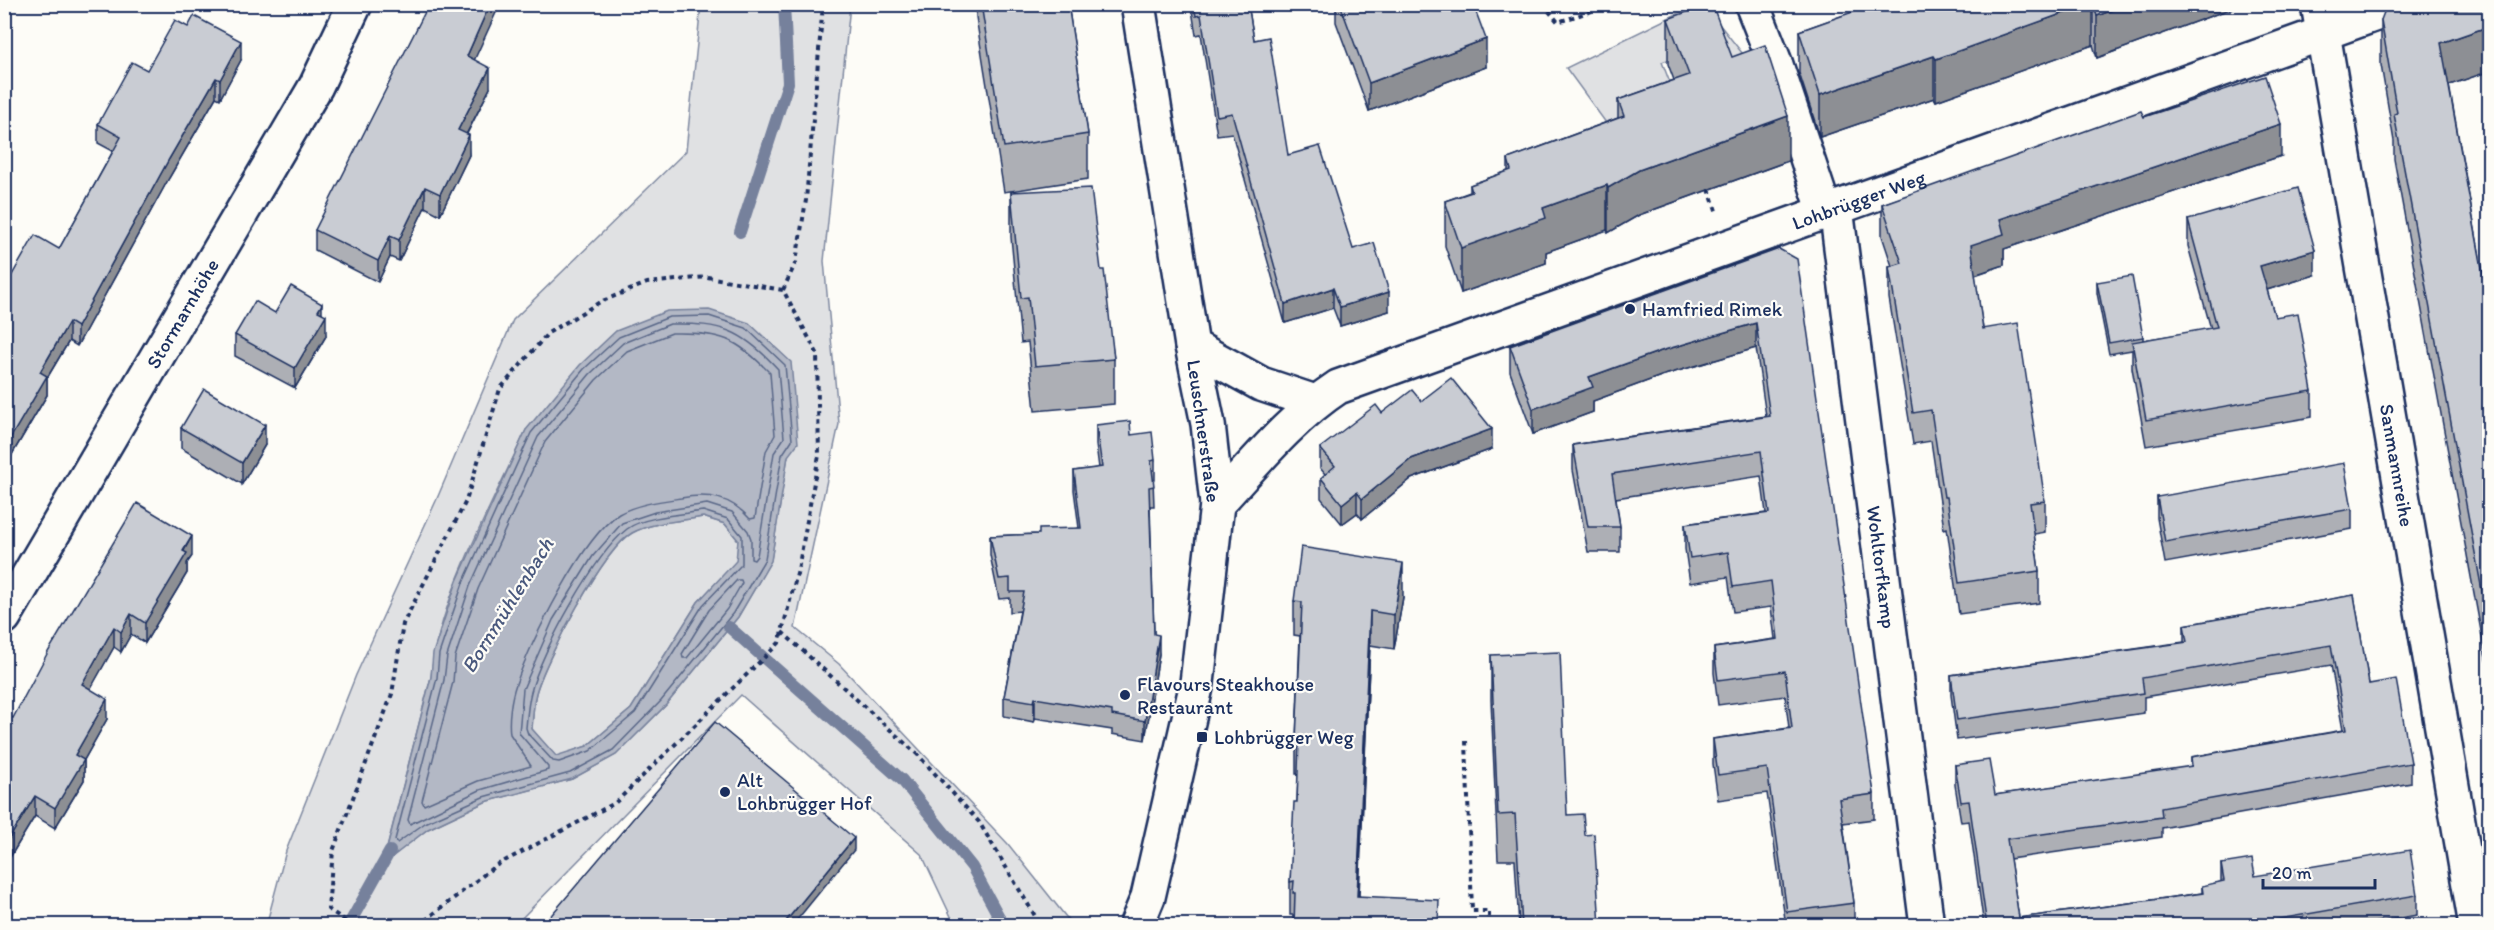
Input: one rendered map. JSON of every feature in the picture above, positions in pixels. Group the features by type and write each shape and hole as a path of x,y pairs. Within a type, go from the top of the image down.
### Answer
{"street":[{"name":"Stormarnhöhe","path":"4,617 316,86 355,4"},
{"name":"Leuschnerstraße","path":"1136,926 1148,897 1197,683 1217,504 1208,424 1192,346 1138,4"},
{"name":"Wohltorfkamp","path":"1752,4 1830,210 1927,926"},
{"name":"Lohbrügger Weg","path":"1217,504 1315,402 1338,387 1830,210 2320,19 2404,4"},
{"name":"Sanmannreihe","path":"2320,19 2476,926"},
{"path":"1192,346 1261,384 1315,402"}],"path":[{"path":"783,290 796,262 806,200 823,4"},
{"path":"1543,4 1558,22 1613,4"},
{"path":"353,926 328,909 333,851 392,694 403,624 466,501 500,389 548,333 600,302 647,283 707,277 783,290"},
{"path":"418,926 495,866 615,802 779,643 798,570 819,455 817,352 783,290"},
{"path":"782,632 917,754 979,822 1041,926"},
{"path":"1466,741 1472,911 1489,911 1489,926"}],"shaded area":[{"path":"701,5 850,5 824,261 839,424 795,628 839,664 1008,844 1070,922 1069,925 955,925 922,855 741,695 515,925 266,926 286,851 356,675 436,501 513,320 686,151","holes":["526,430 788,456 771,560 738,617 666,705 616,755 572,779 485,802 428,829 383,863 431,677 444,616 469,551"]},
{"path":"1695,5 1704,5 1758,73 1710,44 1662,62 1683,117 1609,127 1566,68"},
{"path":"703,517 725,524 738,540 737,561 698,602 631,709 587,746 556,757 532,729 536,693 563,632 592,582 606,560 632,533 657,524"}],"water":[{"path":"709,310 749,323 791,362 798,443 788,456 771,561 738,617 666,705 616,755 572,779 485,802 428,829 383,864 431,677 433,653 457,581 526,430 580,365 616,331 667,311","holes":["703,517 725,524 738,540 736,561 698,602 631,709 587,746 556,756 532,729 536,693 563,632 606,560 632,533 648,526"]}],"building":[{"path":"429,4 490,4 467,56 490,68 458,130 469,135 440,194 425,187 399,240 390,236 378,261 315,230"},
{"path":"981,4 1068,4 1088,134 1004,147"},
{"path":"1194,4 1248,4 1254,40 1269,37 1288,155 1320,146 1353,249 1374,243 1389,292 1340,307 1333,288 1285,304 1232,113 1217,116 1201,15 1196,16"},
{"path":"1340,4 1473,4 1486,39 1369,83"},
{"path":"1712,4 1732,57 1765,45 1788,116 1639,170 1608,188 1607,185 1543,208 1546,218 1461,248 1445,201 1472,192 1470,185 1511,170 1508,159 1624,116 1618,100 1689,75 1668,19"},
{"path":"1875,4 2089,4 1936,59 1934,56 1820,95 1799,31"},
{"path":"2093,4 2128,4 2097,16"},
{"path":"2395,4 2490,4 2490,26 2441,43 2490,312 2490,634 2394,114 2397,113 2381,20 2386,7"},
{"path":"194,16 241,41 220,80 216,78 169,159 77,327 69,322 40,372 47,376 4,449 4,289 35,235 59,249 121,137 98,124 132,62 147,70 175,20 188,27"},
{"path":"2265,76 2281,124 2000,219 2004,234 1971,245 1983,329 2018,323 2045,501 2030,503 2039,571 1959,583 1947,497 1944,497 1931,410 1913,413 1889,267 1902,263 1882,204 2141,111 2144,117"},
{"path":"1091,188 1101,270 1104,270 1114,359 1035,366 1028,297 1021,298 1011,192"},
{"path":"2298,188 2315,250 2260,266 2275,317 2298,313 2312,391 2146,420 2132,342 2217,327 2188,220"},
{"path":"1779,249 1797,259 1874,794 1839,799 1854,903 1787,912 1767,768 1718,775 1713,739 1792,728 1785,671 1718,680 1714,648 1778,639 1771,581 1733,587 1728,552 1690,558 1685,524 1769,513 1761,451 1612,474 1620,527 1588,527 1573,445 1770,416 1756,323 1661,351 1589,377 1593,387 1533,409 1510,346"},
{"path":"2132,276 2143,337 2109,343 2097,282"},
{"path":"291,286 322,304 318,311 326,315 295,368 235,335 255,301 275,313"},
{"path":"1451,378 1492,429 1411,459 1362,499 1357,492 1342,504 1321,478 1335,466 1320,448 1376,405 1382,413 1412,390 1421,401"},
{"path":"204,389 265,425 242,463 181,428"},
{"path":"1130,421 1131,435 1152,432 1155,460 1151,461 1154,486 1149,487 1154,634 1159,635 1145,721 1112,715 1112,711 1035,698 1034,702 1004,697 1024,592 1010,592 1010,578 999,579 990,536 1039,534 1039,529 1081,528 1074,471 1102,467 1096,425"},
{"path":"2344,463 2352,509 2165,542 2157,497"},
{"path":"137,503 192,536 183,551 187,553 145,623 131,614 121,632 114,627 82,684 107,699 75,755 84,760 55,808 35,796 4,847 4,727 11,717 13,718 48,652"},
{"path":"1301,547 1403,563 1394,615 1370,611 1357,896 1439,900 1438,926 1294,925 1294,881 1290,882 1294,802 1297,802 1299,740 1296,740 1302,602 1294,601"},
{"path":"2354,595 2369,684 2396,679 2411,763 2161,808 2162,817 2007,839 2019,918 2203,893 2202,886 2224,881 2221,864 2252,859 2255,876 2410,850 2417,895 2239,926 1987,926 1969,801 1961,802 1955,765 1989,760 1995,795 2192,766 2191,757 2346,730 2331,645 2142,678 2144,693 1957,720 1951,675 2187,642 2184,625"},
{"path":"1560,652 1567,815 1583,814 1585,835 1594,834 1600,926 1522,926 1515,814 1498,815 1491,655"},
{"name":"Alt Lohbrügger Hof","path":"715,722 854,838 782,926 542,926"}],"waterway":[{"name":"Bornmühlenbach","path":"740,232 788,83 784,4"},
{"path":"729,627 902,780 972,867 1004,926"},
{"name":"Bornmühlenbach","path":"348,926 390,851"}],"place":[{"name":"Hamfried Rimek","path":"1630,309"},
{"name":"Flavours Steakhouse Restaurant","path":"1125,695"},
{"name":"Lohbrügger Weg","path":"1202,737"},
{"name":"Alt Lohbrügger Hof","path":"725,792"}]}
